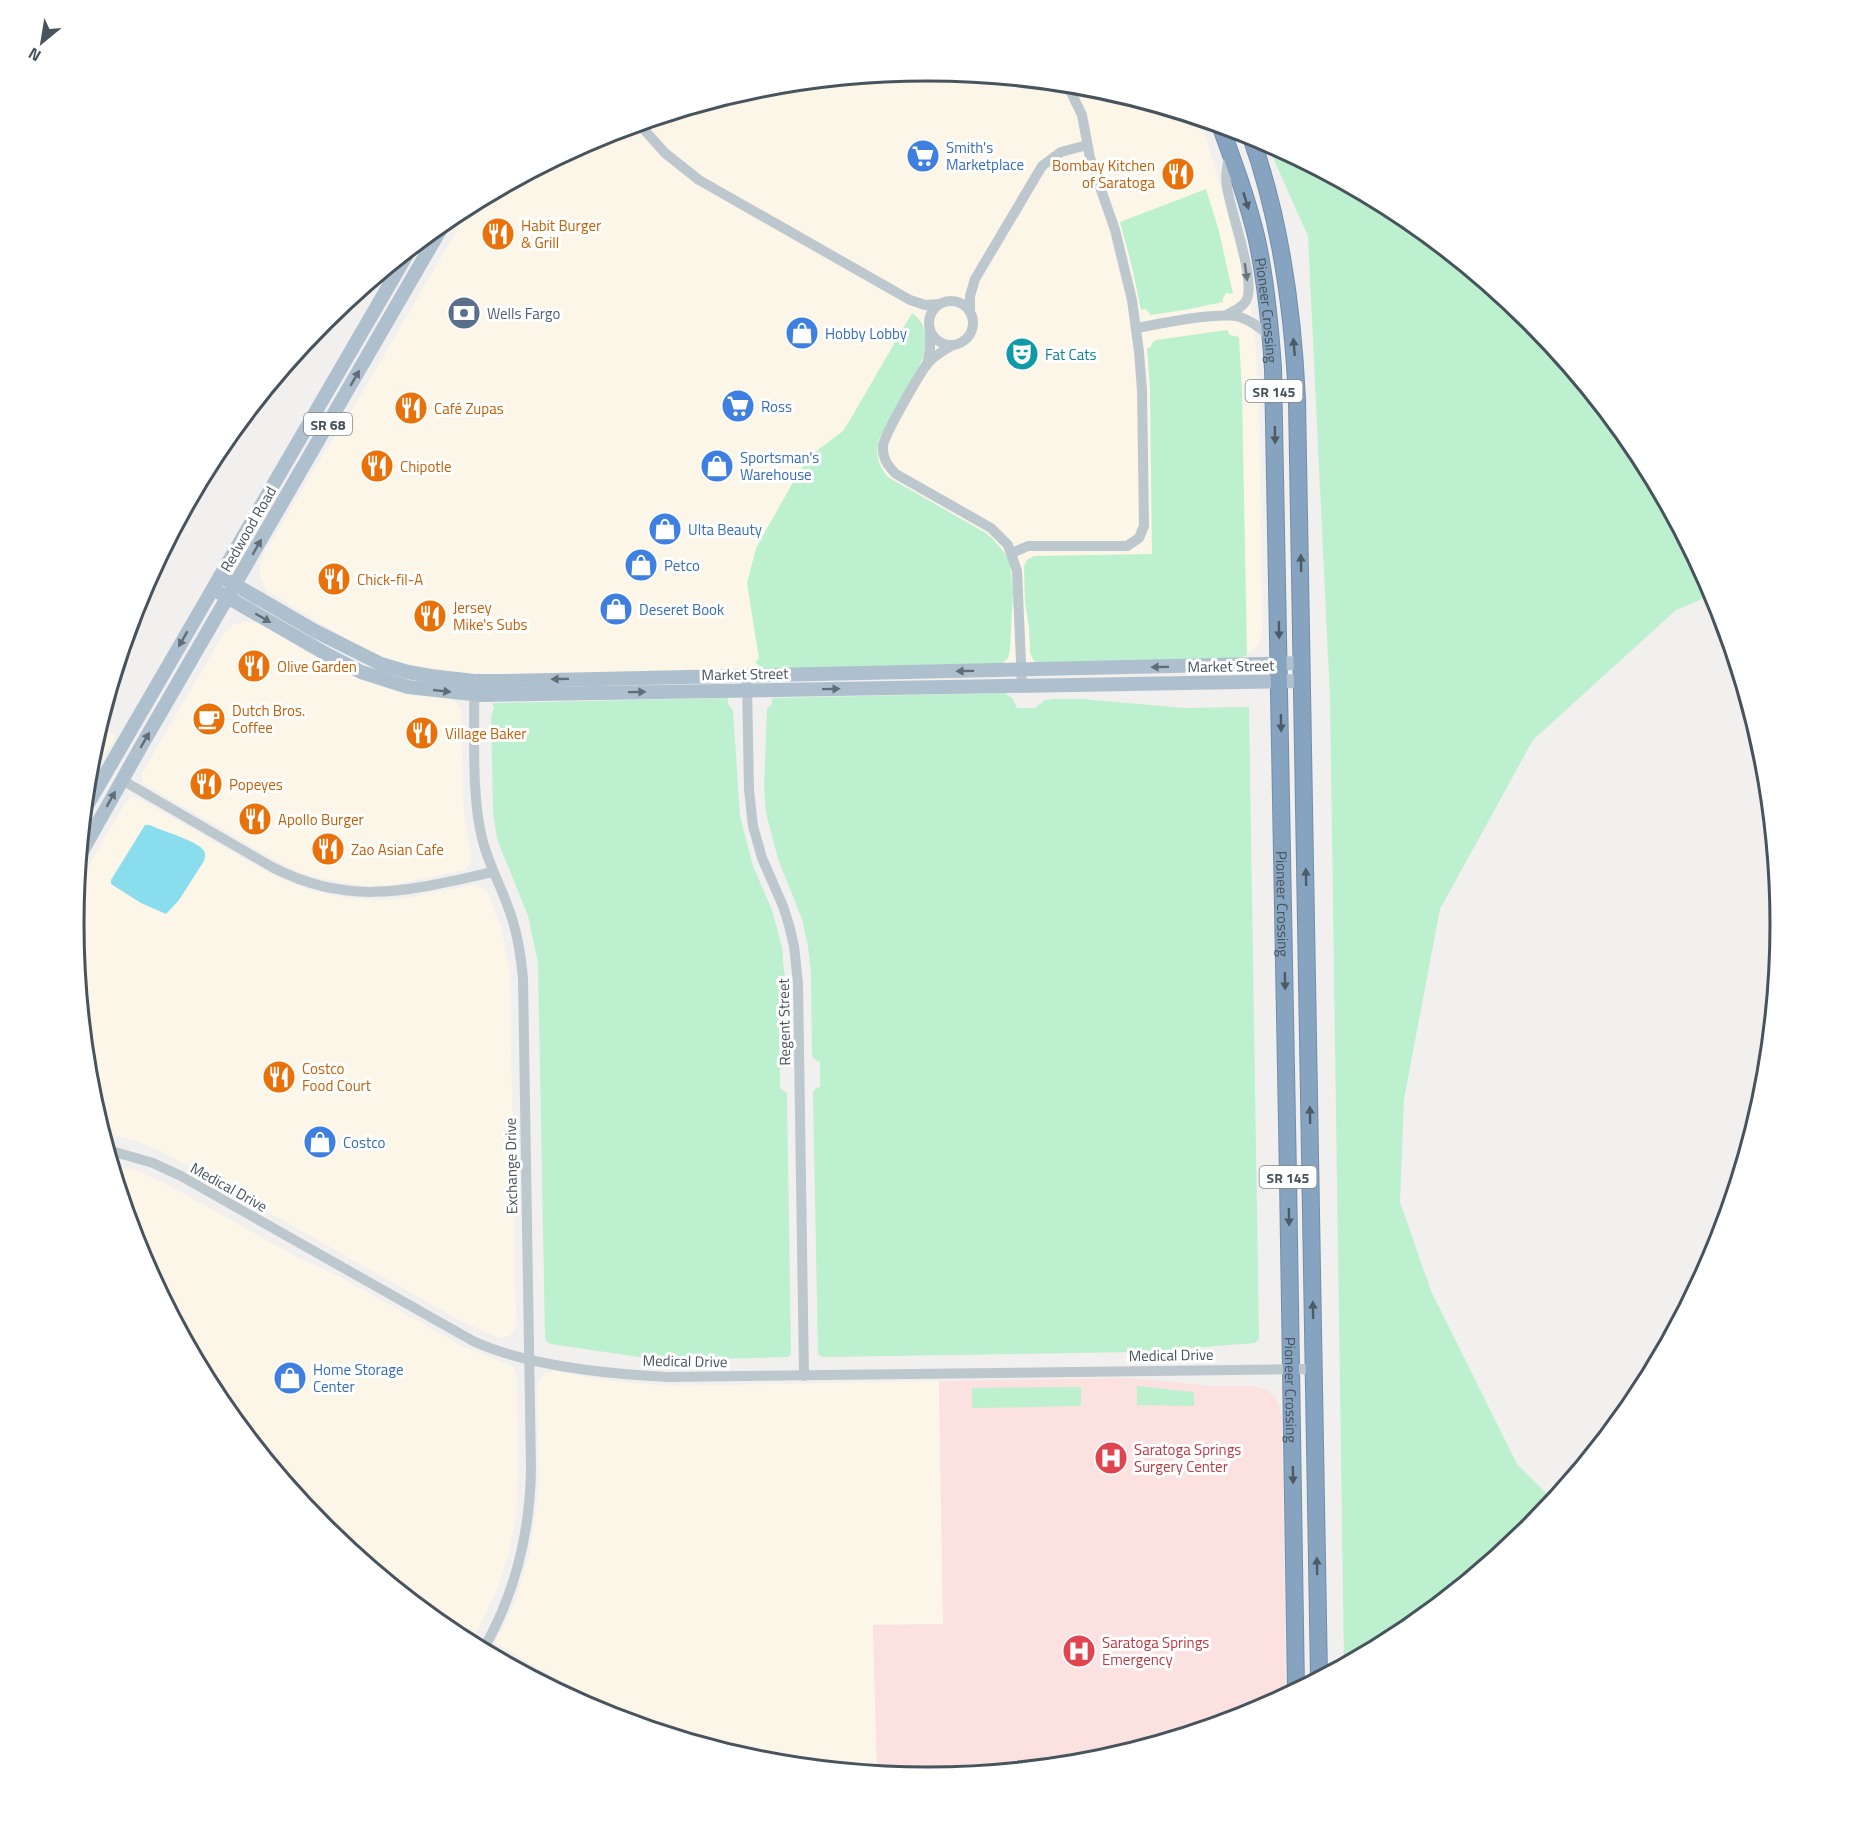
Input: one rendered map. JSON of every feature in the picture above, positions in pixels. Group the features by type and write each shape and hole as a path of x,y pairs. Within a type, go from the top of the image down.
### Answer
{"highway":[{"name":"Pioneer Crossing","path":"1224,135 1257,239 1265,284 1271,338 1276,438 1296,1682"},
{"name":"Pioneer Crossing","path":"1254,147 1272,206 1284,266 1293,327 1298,400 1319,1670"}],"main road":[{"name":"Redwood Road","path":"89,839 434,241"},
{"name":"Redwood Road","path":"95,793 400,266"},
{"name":"Market Street","path":"220,576 338,644 381,664 474,687 745,675 1302,663"},
{"name":"Market Street","path":"213,589 327,655 361,672 408,687 748,690 1302,681"}],"street":[{"path":"1012,553 1028,546 1127,546 1136,541 1144,526 1142,390 1136,327 1120,251 1093,168 1082,115 1072,94"},
{"path":"645,130 665,153 686,171 910,300 925,305 960,303 970,312"},
{"path":"1022,685 1017,571 1012,553 992,528 897,474 885,459 883,447 886,436 927,365 940,353 963,341 970,333 973,323 970,296 975,279 1042,166 1061,152 1087,145"},
{"path":"1227,315 1243,304 1249,292 1243,252 1227,188 1226,174 1230,153"},
{"path":"927,365 931,313 942,303 962,292 975,279"},
{"path":"910,300 922,312 939,342 953,345"},
{"path":"1136,327 1227,315 1247,320 1271,338"},
{"name":"Regent Street","path":"745,675 748,690 749,790 753,826 762,858 776,887 789,925 798,983 804,1376"},
{"name":"Exchange Drive","path":"474,687 477,814 485,851 514,925 523,979 531,1480 526,1531 513,1585 487,1643"},
{"path":"122,780 272,867 326,888 358,892 394,892 493,872"},
{"name":"Medical Drive","path":"116,1152 136,1157 181,1176 473,1341 504,1353 529,1359 648,1376 1314,1369"}],"shaded area":[{"path":"927,81 1037,88 1091,97 1145,110 1203,128 1230,217 1248,293 1255,335 1259,400 1262,632 1260,642 1254,650 1245,655 1044,665 468,674 425,670 374,656 267,591 260,577 262,558 463,221 554,168 604,145 656,126 763,97 817,88"},
{"path":"245,621 260,624 315,657 354,676 395,690 450,699 456,703 461,711 463,800 466,830 472,855 470,863 464,870 393,885 364,886 322,879 299,872 277,861 144,784 142,773 224,633 235,624"},
{"path":"107,730 116,735 100,763"},
{"path":"134,797 140,799 260,868 313,891 347,898 377,900 401,899 472,885 480,886 487,891 502,930 510,974 516,1325 509,1336 499,1338 459,1320 163,1152 111,1134 100,1088 91,1034 84,924 86,870 126,802"},
{"path":"121,1167 140,1172 170,1186 300,1259 341,1277 460,1345 514,1368 517,1377 518,1492 509,1553 498,1587 475,1635 414,1593 371,1558 293,1480 226,1392 197,1345 148,1247"},
{"path":"554,1371 620,1382 674,1386 939,1381 943,1624 873,1625 877,1765 817,1760 763,1751 656,1722 583,1694 495,1643 515,1602 530,1552 539,1488 537,1384 543,1374"},
{"name":"Saratoga Springs Emergency","path":"1132,1378 1211,1386 1253,1386 1265,1389 1275,1397 1282,1416 1286,1686 1250,1703 1198,1722 1091,1751 1037,1760 982,1765 927,1767 877,1765 873,1625 943,1624 939,1381"}],"green space":[{"path":"1272,155 1348,194 1395,223 1483,290 1523,328 1561,368 1628,456 1683,551 1705,598 1676,610 1533,740 1440,909 1404,1099 1400,1202 1431,1291 1517,1464 1547,1494 1483,1558 1440,1593 1395,1625 1344,1656 1330,698 1308,236"},
{"path":"1206,189 1219,231 1233,294 1226,293 1223,302 1151,315 1146,309 1141,310 1120,222"},
{"path":"912,313 921,322 925,332 924,354 914,377 879,439 878,459 888,477 984,532 1004,552 1009,561 1013,592 1008,658 1002,664 762,669 755,662 759,659 747,583 756,548 800,470 815,452 843,431"},
{"path":"1227,330 1230,335 1239,337 1247,655 1238,658 1037,663 1030,653 1025,603 1024,566 1027,560 1034,556 1152,554 1150,389 1147,348 1151,347 1156,340"},
{"path":"1005,693 1012,698 1017,708 1035,708 1045,700 1053,699 1081,699 1185,708 1249,707 1259,1339 1255,1343 1138,1352 823,1357 818,1355 813,1092 820,1087 820,1062 812,1056 811,972 802,919 778,859 766,813 764,787 767,709 772,704 772,698"},
{"path":"728,698 728,704 733,710 740,816 753,866 772,910 782,947 787,1055 786,1059 780,1063 780,1088 787,1093 791,1354 788,1357 677,1360 645,1358 551,1344 545,1338 538,963 528,916 497,839 493,811 491,717 494,707 492,704"},
{"path":"1137,1386 1194,1392 1194,1406 1137,1405"},
{"path":"1081,1387 1081,1406 972,1408 972,1388"}],"water":[{"path":"145,825 188,840 201,847 205,854 204,861 179,900 166,914 141,903 111,884 111,880"}],"place":[{"name":"Smith's Marketplace","path":"923,156"},
{"name":"Bombay Kitchen of Saratoga","path":"1178,174"},
{"name":"Habit Burger & Grill","path":"498,234"},
{"name":"Wells Fargo","path":"464,313"},
{"name":"Hobby Lobby","path":"802,333"},
{"name":"Fat Cats","path":"1022,354"},
{"name":"Ross","path":"738,406"},
{"name":"Café Zupas","path":"411,408"},
{"name":"Chipotle","path":"377,466"},
{"name":"Sportsman's Warehouse","path":"717,466"},
{"name":"Ulta Beauty","path":"665,529"},
{"name":"Petco","path":"641,565"},
{"name":"Chick-fil-A","path":"334,579"},
{"name":"Deseret Book","path":"616,609"},
{"name":"Jersey Mike's Subs","path":"430,616"},
{"name":"Olive Garden","path":"254,666"},
{"name":"Dutch Bros. Coffee","path":"209,719"},
{"name":"Village Baker","path":"422,733"},
{"name":"Popeyes","path":"206,784"},
{"name":"Apollo Burger","path":"255,819"},
{"name":"Zao Asian Cafe","path":"328,849"},
{"name":"Costco Food Court","path":"279,1077"},
{"name":"Costco","path":"320,1142"},
{"name":"Home Storage Center","path":"290,1378"},
{"name":"Saratoga Springs Surgery Center","path":"1111,1458"},
{"name":"Saratoga Springs Emergency","path":"1079,1651"}]}
